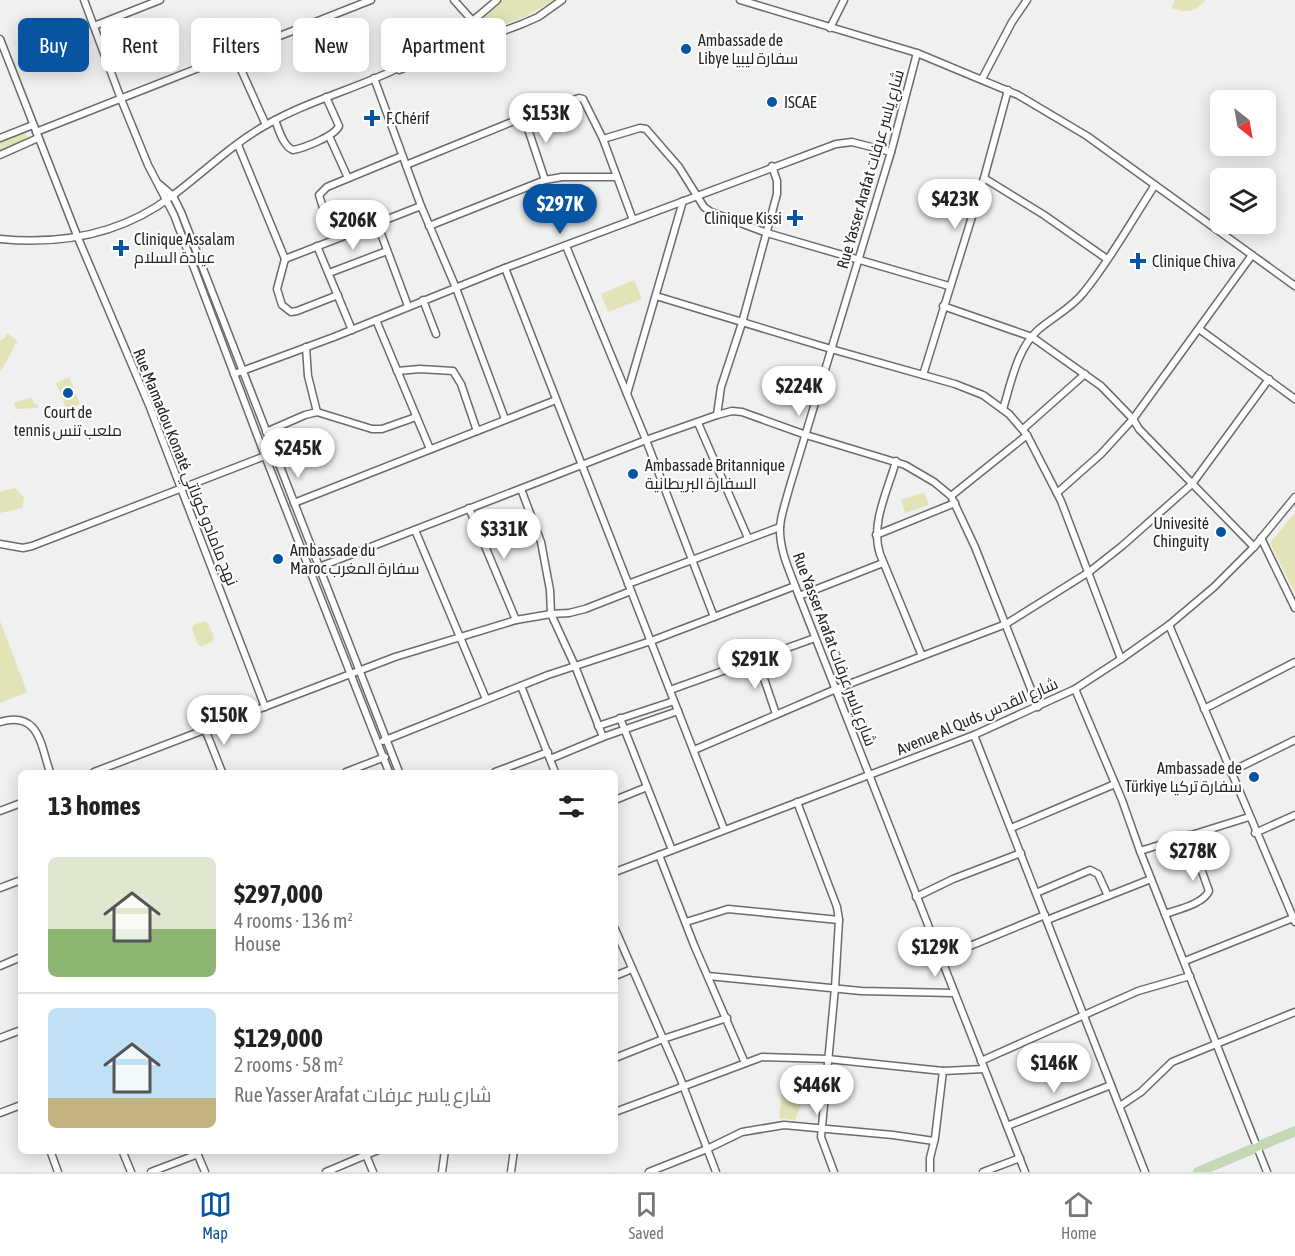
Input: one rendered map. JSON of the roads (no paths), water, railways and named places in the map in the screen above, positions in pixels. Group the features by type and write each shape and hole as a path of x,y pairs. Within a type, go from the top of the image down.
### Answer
{"main road":[{"path":"1198,1172 1295,1131"}],"street":[{"path":"84,0 148,165 166,200 388,770"},
{"path":"94,26 160,0"},
{"path":"348,0 351,8"},
{"path":"281,36 371,0"},
{"path":"454,0 470,18"},
{"path":"476,18 497,0"},
{"path":"506,30 538,17 562,0"},
{"path":"740,0 917,53 1008,90 1069,124 1295,286"},
{"path":"830,28 844,0"},
{"path":"982,79 1012,22 1027,0"},
{"name":"Rue Mamadou Konaté نهج مامادو كوناتي","path":"0,39 78,238 183,489 265,707"},
{"name":"Rue Yasser Arafat شارع ياسر عرفات","path":"917,53 891,152 789,489 780,527 783,552 795,586 1025,1172"},
{"path":"0,155 37,135 191,71"},
{"path":"242,72 266,125"},
{"path":"0,239 34,242 78,238 133,220 172,196 266,125 326,97 388,72"},
{"path":"374,78 421,206 456,288 505,419"},
{"path":"923,375 984,178 1008,90"},
{"path":"275,120 285,144 293,150 329,136 337,132 339,126 326,97"},
{"path":"406,165 524,117 581,98 603,139 633,220"},
{"path":"524,117 545,180"},
{"path":"0,138 33,125"},
{"path":"603,139 642,128 646,129 672,159 704,207 711,212 767,233 949,286"},
{"path":"329,136 348,178"},
{"path":"234,374 772,166 846,141 891,152"},
{"path":"238,145 285,259 277,289 286,309 291,312 297,311 338,295"},
{"path":"325,214 319,195 327,187 402,156"},
{"path":"717,415 721,387 742,323 777,188 772,166"},
{"path":"429,226 545,180 562,177 617,177"},
{"path":"984,178 1044,215 1107,259"},
{"path":"159,184 172,196 181,212 398,770"},
{"path":"1004,409 1021,356 1032,337 1076,301 1107,259 1155,184"},
{"path":"627,394 684,201"},
{"path":"285,259 421,206"},
{"path":"377,223 408,306"},
{"path":"317,246 352,330"},
{"path":"566,246 646,440 714,617"},
{"path":"329,273 387,251"},
{"path":"1058,493 1095,460 1133,419 1252,255"},
{"path":"505,268 724,829"},
{"path":"656,296 968,389 1004,409 1025,432 1058,493 1121,659"},
{"path":"423,300 436,334"},
{"path":"944,306 1032,337 1101,386 1133,419 1139,429 1254,547"},
{"path":"376,320 430,449"},
{"path":"1199,329 1295,399"},
{"path":"306,347 308,376 317,412"},
{"path":"397,370 453,371 461,384 477,431"},
{"path":"951,496 1025,432 1085,374"},
{"path":"694,750 836,689 1006,624 1089,572 1122,546 1192,483 1269,379"},
{"path":"294,503 556,400"},
{"path":"319,567 646,440 717,415 732,411 742,412 807,435 896,461 924,475 951,496 1006,624 1038,706"},
{"path":"266,432 304,415 317,412 372,429 382,429 416,417"},
{"path":"698,423 748,538"},
{"path":"0,544 23,548 33,546 265,456"},
{"path":"896,461 876,535 883,562 922,656"},
{"path":"521,489 542,542 550,590 551,614 575,666 603,737"},
{"name":"Avenue Al Quds شارع القدس","path":"618,871 974,735 1075,689 1169,626 1214,587 1254,547 1295,497"},
{"path":"876,535 955,503"},
{"path":"469,508 516,620"},
{"path":"628,584 780,527"},
{"path":"415,530 486,699"},
{"path":"1261,538 1295,608"},
{"path":"799,596 883,562"},
{"path":"377,744 486,699 651,641 795,586"},
{"path":"99,770 360,669 516,620 585,609 631,591"},
{"path":"1169,626 1294,920 1185,961"},
{"path":"670,690 815,638"},
{"path":"758,658 776,714"},
{"path":"1204,709 1295,662"},
{"path":"521,686 554,770"},
{"path":"1075,689 1115,784 1268,1172"},
{"path":"598,726 674,701"},
{"path":"501,770 678,711"},
{"path":"0,722 19,718 30,723 37,735 49,770"},
{"path":"620,718 672,850"},
{"path":"205,729 221,770"},
{"path":"974,735 1145,1172"},
{"path":"1230,772 1295,740"},
{"path":"351,770 392,754"},
{"path":"1011,828 1115,784"},
{"path":"618,799 647,787"},
{"path":"797,802 837,907 839,920 835,988 821,1128 822,1141 834,1172"},
{"path":"0,811 18,804"},
{"path":"1255,832 1295,815"},
{"path":"1140,851 1249,817"},
{"path":"1165,914 1201,900 1209,891 1189,836"},
{"path":"916,897 953,879 1021,853"},
{"path":"659,855 745,1063"},
{"path":"1036,893 1090,870 1098,874 1108,896"},
{"path":"941,958 1151,879"},
{"path":"0,888 18,881"},
{"path":"686,922 728,909 839,920"},
{"path":"618,936 683,1087 716,1172"},
{"path":"0,966 18,958"},
{"path":"618,975 632,969"},
{"path":"708,976 905,993 954,993"},
{"path":"981,1061 1138,991 1190,976"},
{"path":"1120,1106 1141,1092 1172,1062 1295,1012"},
{"path":"618,1057 727,1018"},
{"path":"0,1038 18,1031"},
{"path":"618,1111 762,1057 828,1059 943,1071 984,1069"},
{"path":"930,1172 943,1071"},
{"path":"1007,1126 1111,1085"},
{"path":"0,1113 18,1106"},
{"path":"649,1172 742,1132 784,1125 934,1142"},
{"path":"51,1154 58,1172"},
{"path":"124,1154 131,1172"},
{"path":"151,1172 192,1154"},
{"path":"198,1154 205,1172"},
{"path":"442,1172 444,1154"},
{"path":"511,1172 514,1154"},
{"path":"326,1172 366,1155 373,1172"},
{"path":"984,1172 1020,1158"}],"place":[{"name":"Ambassade de Libye سفارة ليبيا","path":"686,49"},
{"name":"ISCAE","path":"772,102"},
{"name":"F.Chérif","path":"372,118"},
{"name":"Clinique Kissi","path":"795,218"},
{"name":"Clinique Assalam عيادة السلام","path":"121,248"},
{"name":"Clinique Chiva","path":"1138,261"},
{"name":"Court de tennis ملعب تنس","path":"68,393"},
{"name":"Ambassade Britannique السفارة البريطانية","path":"633,474"},
{"name":"Univesité Chinguity","path":"1221,532"},
{"name":"Ambassade du Maroc سفارة المغرب","path":"278,559"},
{"name":"Ambassade de Türkiye سفارة تركيا","path":"1254,777"}]}
